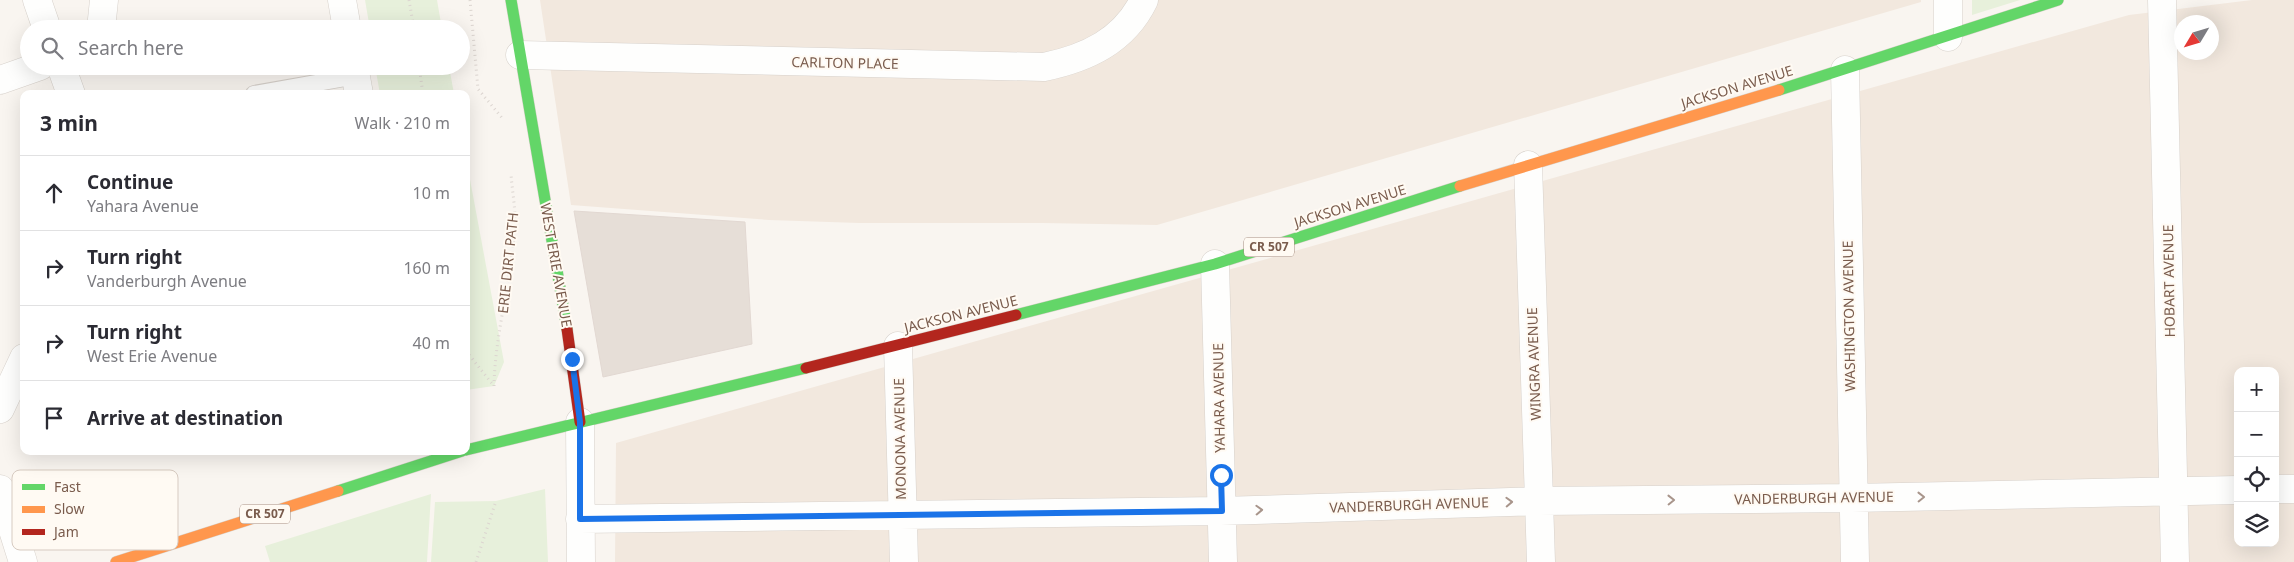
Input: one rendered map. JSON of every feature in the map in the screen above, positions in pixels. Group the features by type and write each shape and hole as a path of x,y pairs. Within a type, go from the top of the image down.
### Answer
{"main road":[{"name":"WEST ERIE AVENUE","path":"510,0 572,359 580,422"},
{"name":"JACKSON AVENUE","path":"470,449 898,346 1215,264 1528,165 1845,70 2058,0"},
{"name":"CR 507","path":"178,542 449,455"},
{"name":"CR 507","path":"116,562 153,550"}],"street":[{"path":"37,0 44,20"},
{"path":"103,20 104,0"},
{"path":"342,0 345,20"},
{"name":"CARLTON PLACE","path":"520,55 1044,67 1072,62 1098,50 1121,32 1140,9 1144,0"},
{"path":"1948,0 1948,37"},
{"name":"HOBART AVENUE","path":"2162,0 2175,562"},
{"name":"WASHINGTON AVENUE","path":"1845,70 1854,562"},
{"path":"0,80 20,73"},
{"path":"64,75 70,90"},
{"name":"WINGRA AVENUE","path":"1528,165 1541,562"},
{"name":"YAHARA AVENUE","path":"1215,264 1223,562"},
{"name":"MONONA AVENUE","path":"898,346 904,562"},
{"path":"0,409 14,368"},
{"path":"0,414 20,408"},
{"name":"WEST ERIE AVENUE","path":"580,422 581,562"},
{"path":"0,489 12,529"},
{"path":"2279,489 2294,489"},
{"name":"VANDERBURGH AVENUE","path":"580,519 1222,511 1539,501 1852,498 2234,490"},
{"path":"18,550 22,562"}],"lane":[{"path":"281,90 356,79"}],"path":[{"path":"409,0 412,20"},
{"path":"470,0 478,89 506,122"},
{"path":"420,75 422,90"},
{"name":"ERIE DIRT PATH","path":"470,356 494,386 495,360 504,309 515,219 510,171"},
{"path":"476,562 496,501"}],"shaded area":[{"path":"540,0 1921,0 1921,2 1157,225 859,223 769,220 571,205"},
{"path":"2252,0 2294,0 2294,562 615,562 616,443 2129,15"}],"green space":[{"path":"365,0 437,0 440,20 368,20"},
{"path":"1972,0 2020,0 1972,15"},
{"path":"377,75 451,75 453,90 379,90"},
{"path":"470,179 504,362 494,386 470,389"},
{"path":"545,489 548,562 431,562 435,502 496,501"},
{"path":"431,494 427,562 270,562 265,546"}],"building":[{"path":"574,211 745,222 752,344 603,377"}],"traffic: fast":[{"path":"511,0 567,329"},
{"path":"1779,90 2058,0"},
{"path":"1016,315 1215,264 1460,186"},
{"path":"470,449 806,368"},
{"path":"338,491 450,455"}],"traffic: slow":[{"path":"1460,186 1779,90"},
{"path":"178,542 338,491"},
{"path":"116,562 154,550"}],"traffic: jam":[{"path":"806,368 1016,315"},
{"path":"567,329 580,422"}],"route":[{"path":"572,359 580,422 580,519 1222,511 1221,475"}]}
